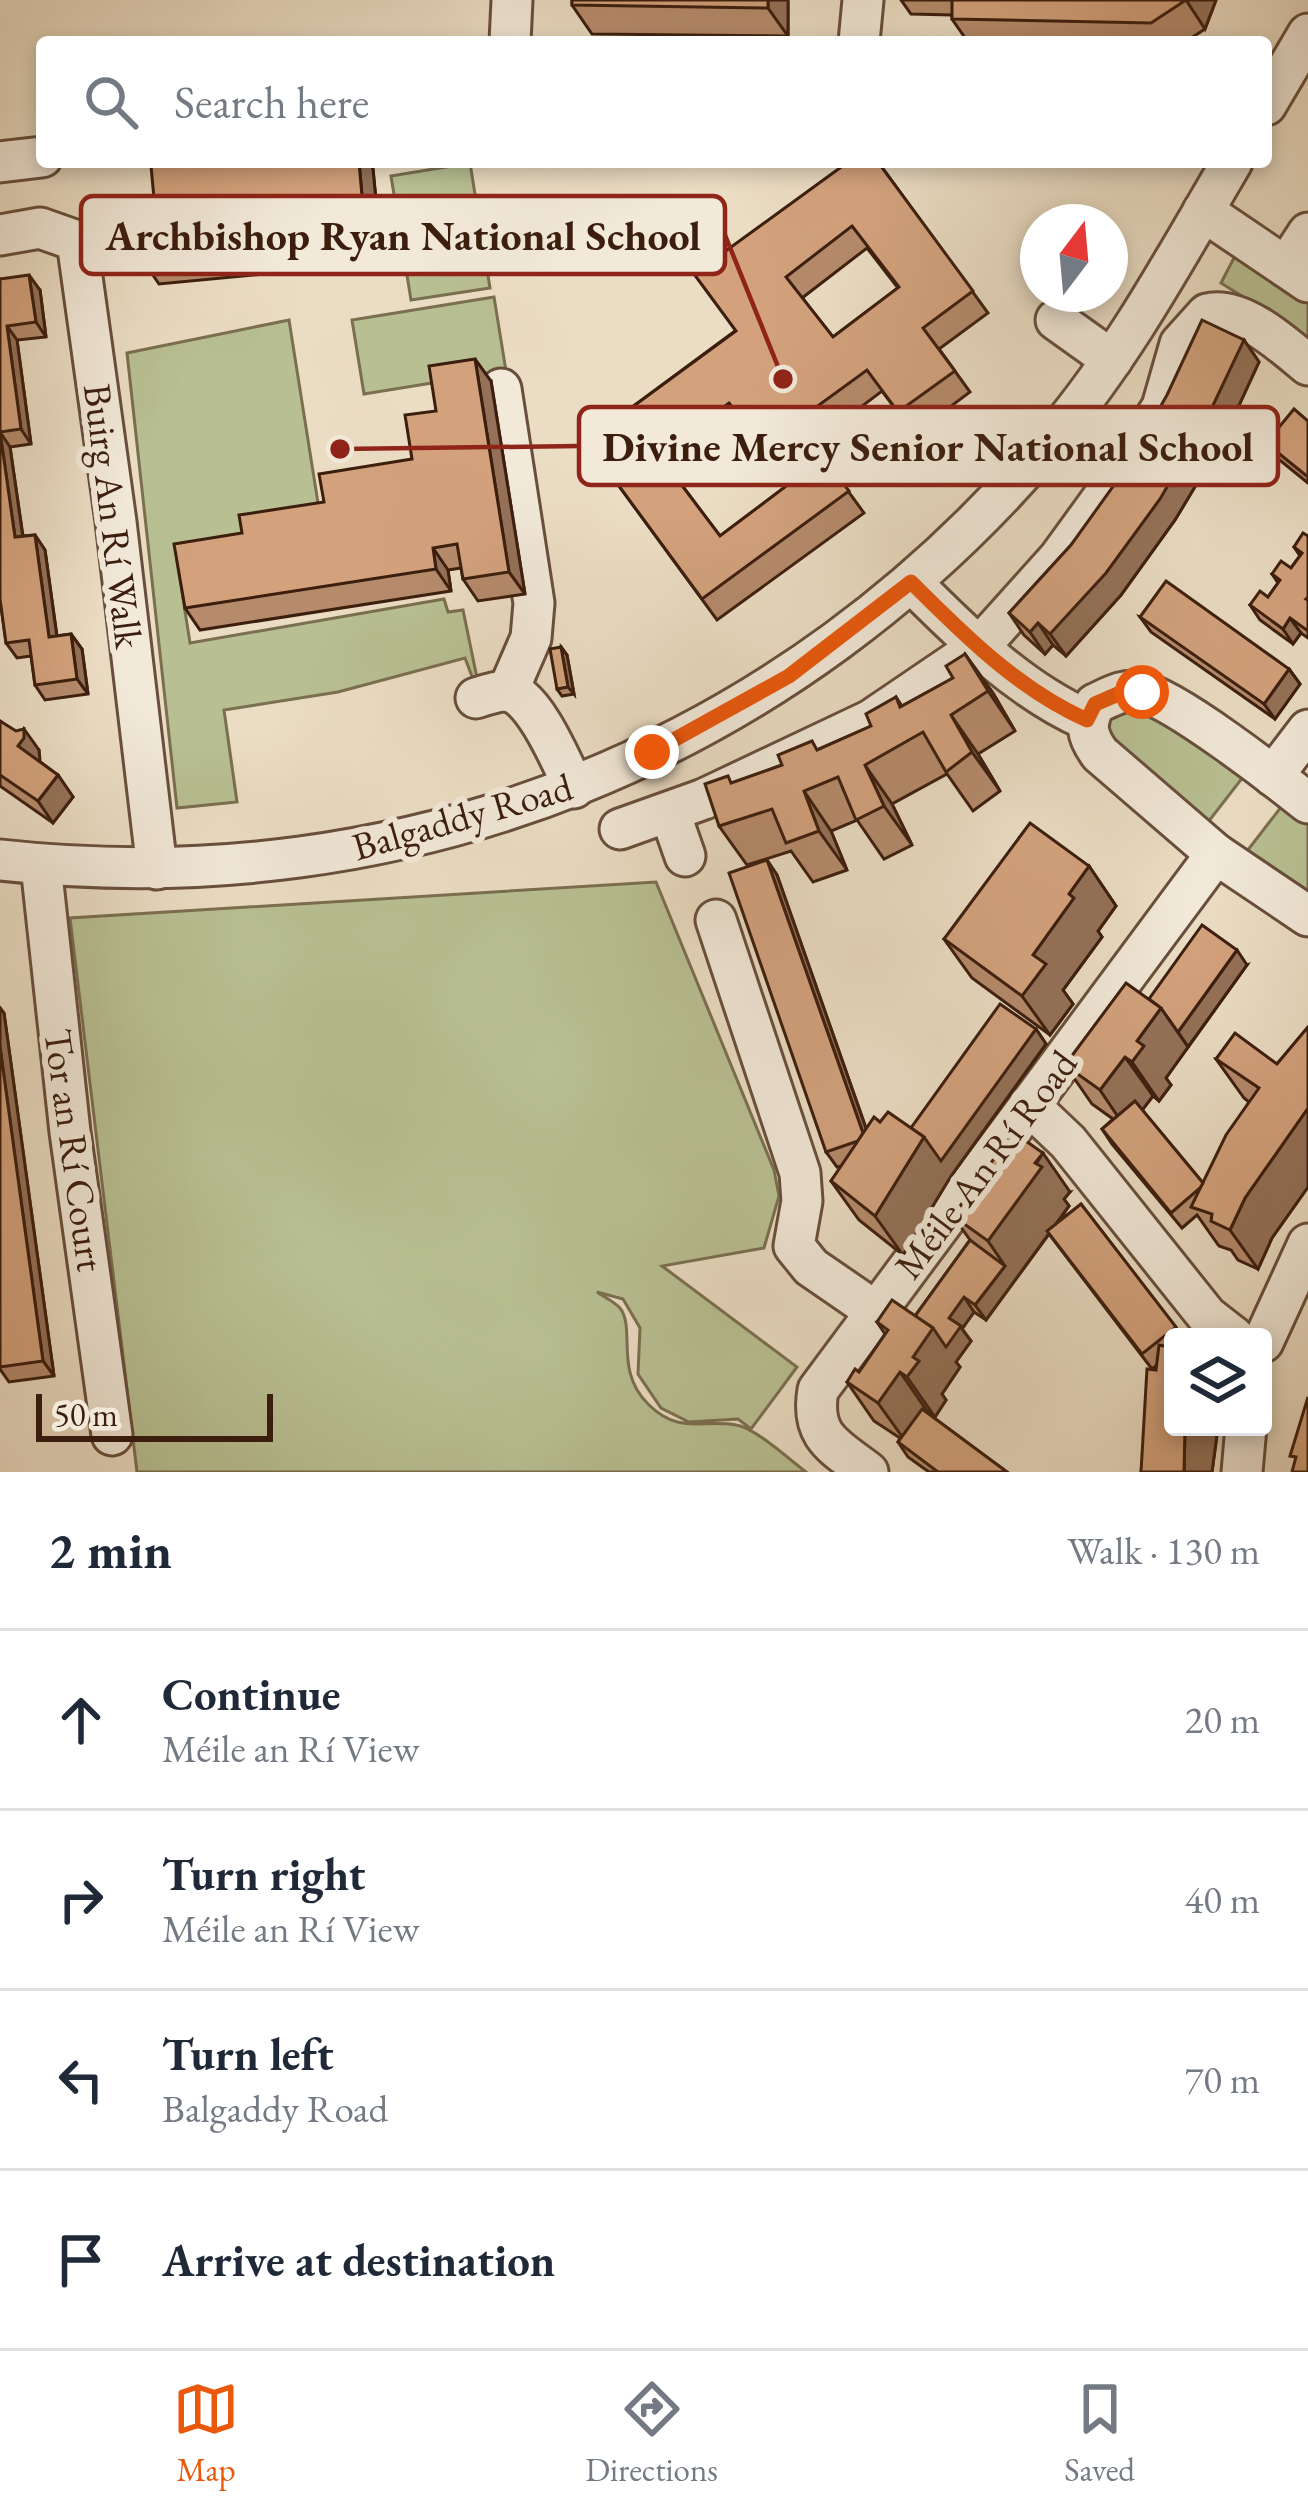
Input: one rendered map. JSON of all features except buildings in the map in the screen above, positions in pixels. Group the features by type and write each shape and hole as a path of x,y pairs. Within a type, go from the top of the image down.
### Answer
{"street":[{"path":"510,36 512,0"},
{"path":"859,36 862,0"},
{"path":"1272,95 1308,34"},
{"path":"0,162 36,158"},
{"name":"Balgaddy Road","path":"0,860 157,869 261,865 392,842 574,788 722,717 789,676 911,582 1056,435 1112,360 1228,168"},
{"path":"1203,211 1297,274 1308,233"},
{"name":"Buirg An Rí Walk","path":"0,235 40,228 76,241 116,522 157,869"},
{"path":"620,829 670,813 871,720 980,646 1059,557 1120,474 1162,407 1180,344 1199,319 1216,311 1228,313 1294,354"},
{"path":"1056,320 1112,360"},
{"path":"501,389 535,603 531,638 492,694 517,694 548,733 574,788"},
{"path":"911,582 1054,705 1087,720"},
{"path":"1308,803 1142,692 1125,691 1095,704 1087,720 1088,738 1100,754 1216,854 1308,916"},
{"path":"1273,776 1308,730"},
{"path":"670,813 685,856"},
{"name":"Méile An Rí Road","path":"868,1472 820,1432 814,1412 818,1390 1216,854"},
{"name":"Tor an Rí Court","path":"41,865 70,1132 112,1435"},
{"path":"716,920 800,1173 802,1201 794,1246 811,1267 875,1311"},
{"path":"1029,1106 1068,1142 1207,1316 1222,1328"},
{"path":"1269,1328 1308,1244"},
{"path":"1242,1472 1245,1436"}],"green space":[{"path":"471,168 490,288 411,300 391,176"},
{"path":"1238,250 1308,299 1308,337 1221,283"},
{"path":"494,297 506,371 364,394 352,320"},
{"path":"289,320 321,522 177,560 190,643 444,599 448,612 463,610 477,678 473,679 465,658 338,692 224,710 237,802 177,808 127,353"},
{"path":"1133,704 1247,772 1205,826 1104,734 1110,711"},
{"path":"1285,802 1308,821 1308,900 1244,855"},
{"path":"656,882 774,1170 779,1196 764,1248 662,1266 797,1367 751,1429 738,1419 689,1422 661,1408 638,1374 640,1328 623,1299 597,1292 618,1306 624,1317 632,1378 659,1414 680,1423 744,1427 806,1472 137,1472 70,918"}],"place":[{"name":"Archbishop Ryan National School","path":"783,379"},
{"name":"Divine Mercy Senior National School","path":"340,449"}],"route":[{"path":"652,752 789,676 911,582 1000,664 1054,705 1087,720 1095,704 1125,691 1142,692"}]}
